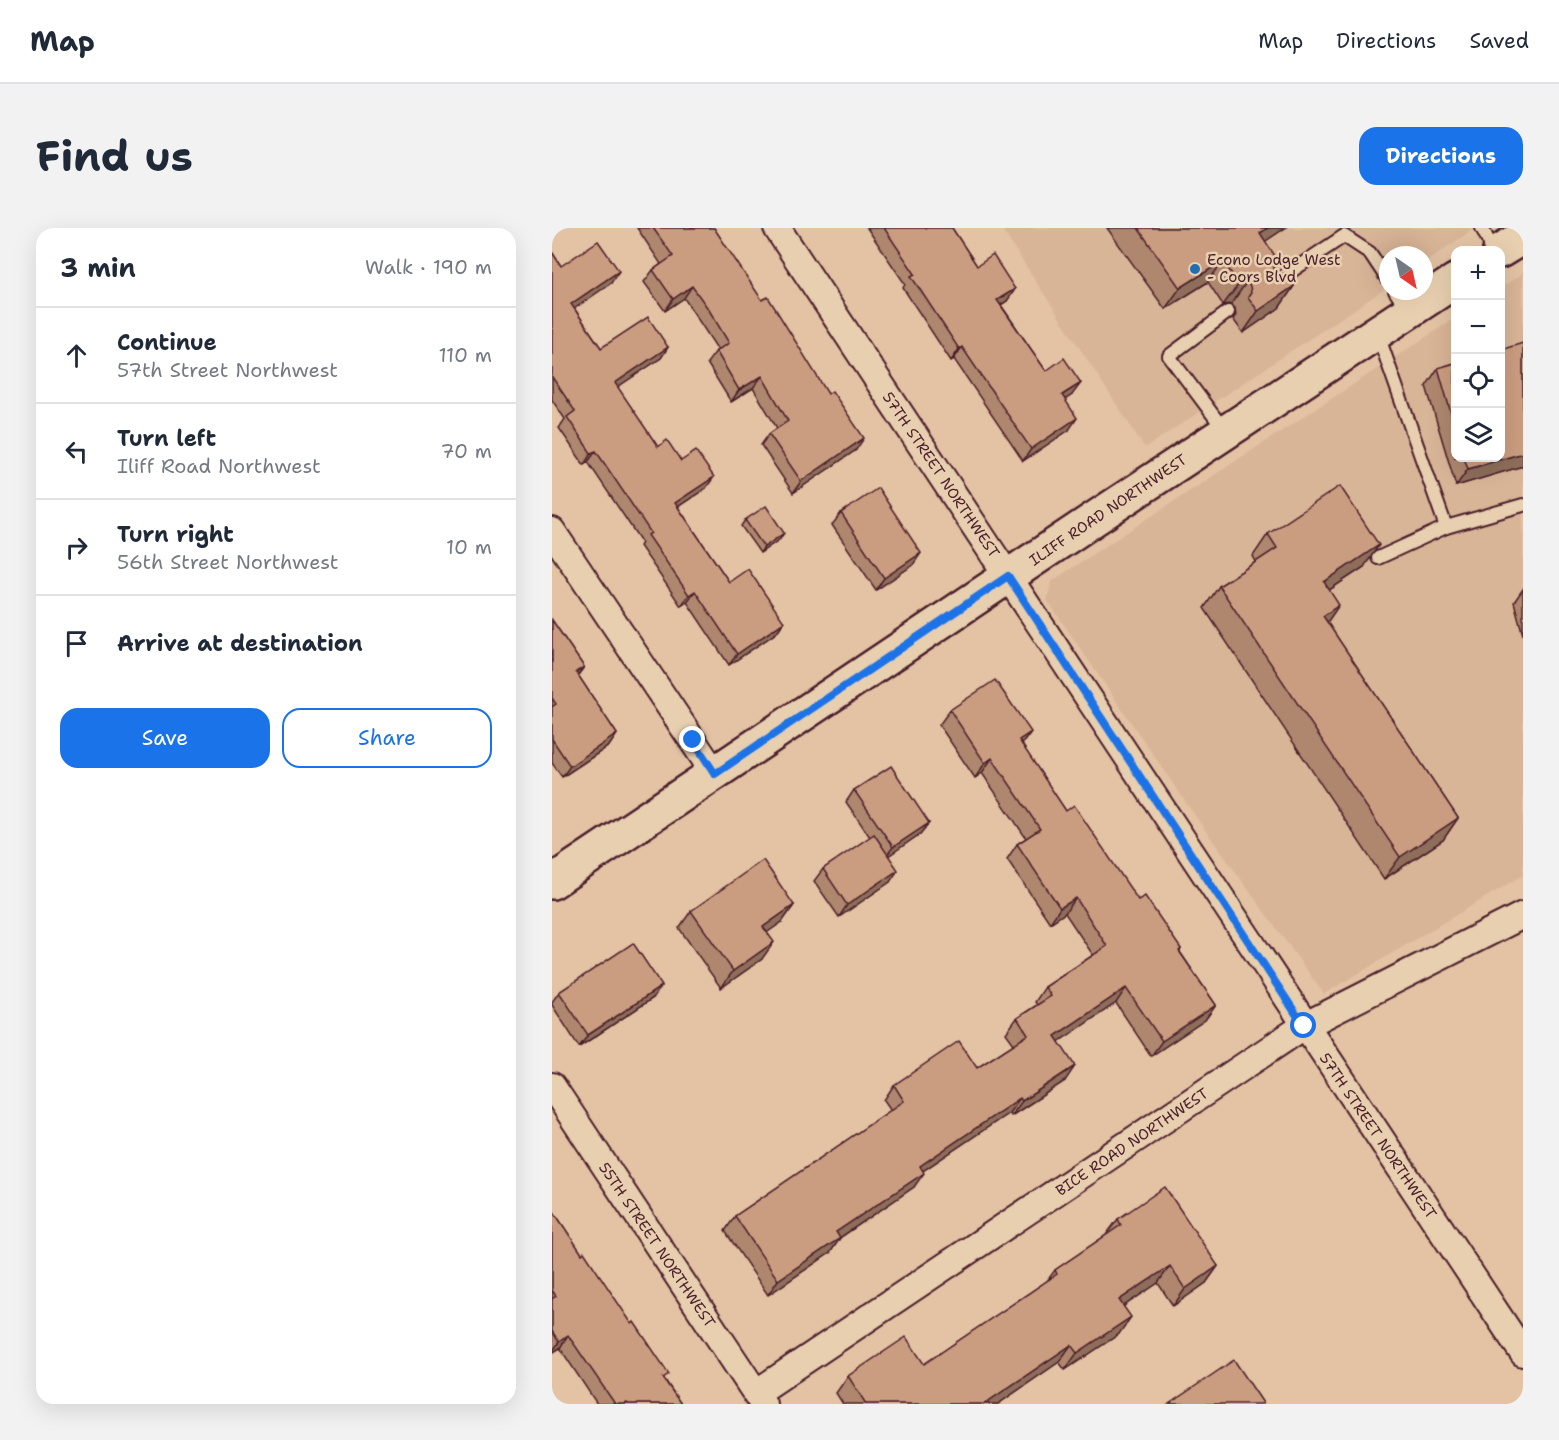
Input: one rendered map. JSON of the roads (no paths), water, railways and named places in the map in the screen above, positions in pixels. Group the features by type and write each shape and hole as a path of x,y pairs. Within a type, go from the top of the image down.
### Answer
{"main road":[{"path":"1505,248 1523,237"},
{"name":"ILIFF ROAD NORTHWEST","path":"552,882 1377,332 1402,301 1451,283"}],"street":[{"name":"57TH STREET NORTHWEST","path":"777,228 1304,1026 1523,1353"},
{"path":"552,531 715,774"},
{"name":"BICE ROAD NORTHWEST","path":"759,1399 1304,1026 1523,915"},
{"name":"55TH STREET NORTHWEST","path":"552,1086 759,1399"}],"lane":[{"path":"1482,228 1490,246"},
{"path":"1266,288 1344,236 1370,253 1379,266"},
{"path":"1226,432 1169,356 1228,312"},
{"path":"1377,332 1446,527"},
{"path":"1378,558 1446,527 1523,505"}],"place":[{"name":"Econo Lodge West - Coors Blvd","path":"1195,269"}]}
